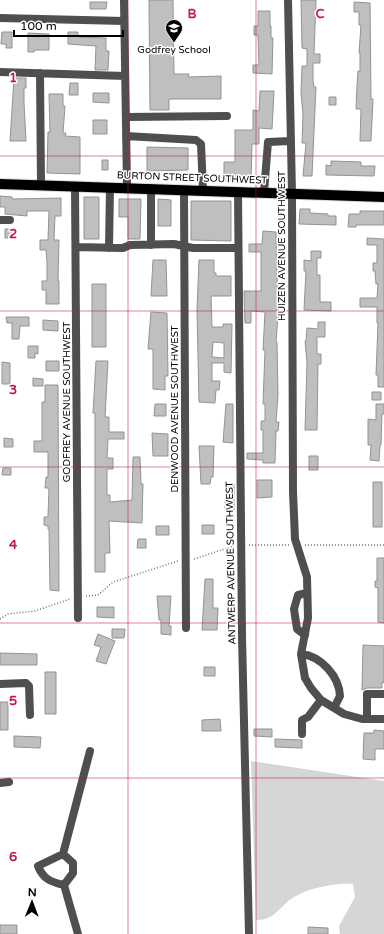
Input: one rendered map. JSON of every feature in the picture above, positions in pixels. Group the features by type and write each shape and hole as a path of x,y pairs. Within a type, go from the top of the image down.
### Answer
{"main road":[{"name":"BURTON STREET SOUTHWEST","path":"0,184 127,187 384,197"}],"street":[{"path":"124,0 127,187"},
{"name":"HUIZEN AVENUE SOUTHWEST","path":"288,0 292,193 293,492 295,539 305,569 308,618 301,654"},
{"path":"0,18 124,22"},
{"path":"0,72 125,76"},
{"path":"40,73 41,185"},
{"path":"126,117 226,116"},
{"path":"126,136 196,140 201,144 203,190"},
{"path":"264,192 268,142 290,141"},
{"name":"GODFREY AVENUE SOUTHWEST","path":"75,186 78,618"},
{"path":"109,248 110,187"},
{"path":"151,188 151,245"},
{"name":"DENWOOD AVENUE SOUTHWEST","path":"184,190 186,628"},
{"name":"ANTWERP AVENUE SOUTHWEST","path":"238,192 244,782 249,934"},
{"path":"0,220 10,220"},
{"path":"76,247 123,248 130,245 184,245 193,248 238,248"},
{"path":"305,635 297,629 294,609 298,595 307,593"},
{"path":"334,708 340,696 335,680 319,660 312,655 301,654 305,678 321,700 334,708 348,716 367,719 384,719"},
{"path":"0,684 26,684 29,686 30,715"},
{"path":"367,719 368,694 384,694"},
{"path":"302,734 302,720 308,717 321,700"},
{"path":"64,885 51,882 41,874 38,866 63,854 90,751"},
{"path":"0,783 9,782"},
{"path":"63,854 73,862 73,873 64,885"},
{"path":"64,885 78,934"}],"path":[{"path":"191,559 238,545"},
{"path":"244,545 292,545"},
{"path":"300,545 384,545"},
{"path":"83,597 96,596 113,582 181,560"},
{"path":"0,619 8,614 35,611 73,599"}],"shaded area":[{"path":"251,761 384,781 384,934 340,934 339,926 355,897 353,884 325,886 304,892 292,898 269,918 256,920"}],"building":[{"path":"149,0 173,0 174,74 189,74 188,77 221,76 221,99 169,99 169,110 150,110"},
{"path":"301,0 316,0 314,54 320,54 320,63 313,63 313,80 314,87 316,87 312,176 303,176 306,143 302,143 303,115 301,93 302,66 307,66 307,49 302,48"},
{"path":"90,2 107,2 106,9 90,9"},
{"path":"354,2 370,3 371,99 373,99 371,141 360,141 361,109 356,109 358,71 360,71 359,53 361,25 359,25 359,12 354,12"},
{"path":"258,11 270,11 271,38 273,38 272,74 253,73 253,65 259,65 258,35 254,35 254,26 258,26"},
{"path":"2,32 12,32 12,48 6,48 6,44 1,44"},
{"path":"68,32 78,32 78,37 106,38 106,51 109,51 108,70 95,70 96,46 68,44"},
{"path":"28,33 49,34 49,50 35,50 34,52 28,52"},
{"path":"14,78 26,78 24,103 26,141 10,141"},
{"path":"70,83 78,83 78,95 69,95"},
{"path":"260,91 274,91 272,129 259,128 259,144 252,144 251,180 224,180 224,162 235,162 235,130 253,130 253,110 259,111"},
{"path":"93,93 109,93 109,103 93,102"},
{"path":"49,94 63,94 63,106 65,106 63,133 66,133 65,136 80,137 80,174 47,173 48,132 50,132"},
{"path":"329,97 336,97 336,105 329,105"},
{"path":"93,120 107,120 107,134 93,134"},
{"path":"147,147 188,148 188,170 147,171"},
{"path":"102,160 108,160 108,170 102,170"},
{"path":"331,161 361,162 361,166 375,166 374,176 326,175 326,165 331,166"},
{"path":"0,196 12,197 12,199 61,198 61,216 55,216 54,240 59,240 59,304 46,304 46,290 42,290 42,281 47,281 47,263 46,250 40,250 40,240 48,240 49,211 27,211 27,216 5,214 5,207 0,207"},
{"path":"84,197 99,197 99,239 84,239"},
{"path":"119,199 141,199 140,239 128,239 128,217 119,217"},
{"path":"158,199 171,200 171,226 158,226"},
{"path":"191,201 231,201 231,241 191,240"},
{"path":"300,209 310,209 310,213 336,216 336,225 299,224"},
{"path":"360,211 384,211 384,225 356,225 356,227 348,227 349,214 360,214"},
{"path":"5,229 13,229 13,238 5,238"},
{"path":"263,231 276,232 278,315 276,342 278,395 276,422 279,422 278,431 276,431 275,463 263,463 263,460 247,459 247,453 263,453 263,430 261,430 261,421 265,421 265,404 263,404 265,350 263,350 265,312 251,311 251,323 245,323 244,291 261,291 261,252 249,252 249,244 262,244"},
{"path":"367,238 384,239 384,387 378,387 378,375 376,375 378,323 377,307 360,307 360,298 377,298 378,284 376,284 373,263 377,263 377,245 367,245"},
{"path":"311,251 321,251 321,258 317,258 317,275 320,275 320,302 331,302 331,311 304,310 306,271 304,271 304,260 311,261"},
{"path":"153,260 166,260 167,296 151,296"},
{"path":"199,260 214,260 214,273 216,273 216,276 231,276 231,296 211,296 212,327 223,327 223,324 232,324 231,373 224,372 224,363 212,363 212,381 220,381 219,390 216,390 215,403 199,402 197,310","holes":["213,342 224,343 224,358 212,357"]},
{"path":"92,284 106,284 106,347 92,347"},
{"path":"151,312 167,313 168,376 165,376 165,390 153,389 153,349 148,349"},
{"path":"6,317 29,317 29,326 20,326 19,339 12,339 12,323 7,323"},
{"path":"43,320 58,321 58,331 43,330"},
{"path":"318,322 325,322 325,337 317,337 317,354 321,354 321,364 318,364 317,430 305,430 307,363 305,341 307,328 318,329"},
{"path":"28,346 38,346 38,354 35,353 35,358 28,358"},
{"path":"46,361 59,361 59,371 46,371"},
{"path":"96,361 108,361 105,417 109,417 109,432 124,432 124,439 108,439 107,458 113,458 113,469 107,469 107,495 110,495 110,502 132,500 133,457 140,457 141,484 143,484 142,523 109,521 110,553 105,553 105,572 95,572 95,413 93,413"},
{"path":"2,362 10,363 10,384 2,384"},
{"path":"33,378 43,379 43,386 33,386"},
{"path":"45,385 58,385 59,591 50,590 49,529 48,526 44,525 44,517 48,517 49,488 45,488 46,477 48,477 48,452 34,452 34,441 42,441 42,402 45,402"},
{"path":"372,392 381,392 381,400 372,400"},
{"path":"155,404 166,404 166,416 154,416"},
{"path":"226,404 233,404 233,443 223,442"},
{"path":"376,404 384,404 379,461 370,460 371,445 368,445 368,419 376,420"},
{"path":"152,433 168,434 168,456 153,456"},
{"path":"4,438 13,439 13,447 4,447"},
{"path":"199,446 214,446 213,477 211,477 210,484 201,484"},
{"path":"309,456 318,456 318,470 309,470"},
{"path":"3,468 11,468 11,475 2,475"},
{"path":"257,480 272,480 272,497 257,498"},
{"path":"373,482 382,482 382,527 373,527"},
{"path":"226,484 234,484 234,510 225,510"},
{"path":"202,525 214,525 214,534 202,534"},
{"path":"156,526 169,526 169,535 156,535"},
{"path":"138,539 146,539 146,548 137,548"},
{"path":"377,558 384,558 384,623 378,622 378,588 375,587 375,581 377,581"},
{"path":"205,579 213,579 213,608 218,608 217,630 202,630"},
{"path":"157,596 171,596 169,626 171,626 171,635 161,634 161,620 159,620"},
{"path":"97,607 114,607 114,618 97,617"},
{"path":"112,629 125,629 124,638 112,638"},
{"path":"98,634 115,641 106,664 96,661 101,647 94,645"},
{"path":"363,645 384,646 384,683 382,682 382,688 367,688 362,690"},
{"path":"0,653 37,654 37,665 0,665"},
{"path":"204,667 215,667 215,676 204,676"},
{"path":"45,672 56,672 56,714 45,714"},
{"path":"0,702 8,702 8,730 0,730"},
{"path":"220,719 221,731 202,731 202,720"},
{"path":"254,729 272,729 272,737 254,736"},
{"path":"374,730 384,731 384,749 375,749 375,760 363,759 364,733 374,733"},
{"path":"14,736 41,737 40,748 14,747"},
{"path":"275,739 302,740 302,748 275,747"},
{"path":"0,925 17,925 17,934 0,934"},
{"path":"308,927 328,928 328,934 308,934"}],"place":[{"name":"Godfrey School","path":"174,43"}]}
